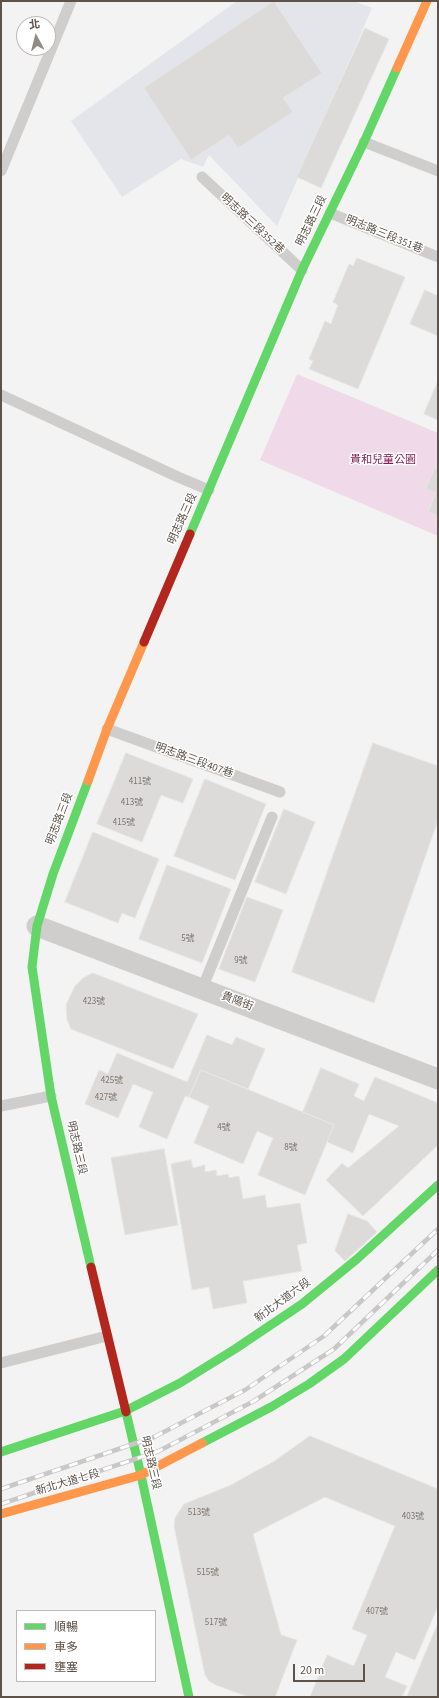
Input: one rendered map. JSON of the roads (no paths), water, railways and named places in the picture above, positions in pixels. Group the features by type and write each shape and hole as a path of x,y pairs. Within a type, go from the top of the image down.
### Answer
{"main road":[{"name":"明志路三段","path":"189,1697 141,1474 51,1096 32,967 37,926 53,874 107,729 302,270 364,142 427,1"},
{"name":"新北大道六段","path":"125,1411 180,1383 235,1349 302,1304 357,1259 438,1185"},
{"path":"141,1474 258,1414 309,1384 344,1359 438,1270"},
{"path":"1,1452 125,1411"},
{"name":"新北大道七段","path":"1,1514 141,1474"}],"street":[{"name":"貴陽街","path":"37,926 438,1079"}],"lane":[{"path":"1,171 71,1"},
{"path":"364,142 438,171"},
{"name":"明志路三段352巷","path":"202,178 302,270"},
{"name":"明志路三段351巷","path":"330,213 438,257"},
{"path":"1,395 209,490"},
{"name":"明志路三段407巷","path":"107,729 280,792"},
{"path":"202,989 272,817"},
{"path":"1,1106 51,1096"},
{"path":"1,1362 107,1336"}],"railway":[{"path":"1,1489 154,1437 245,1390 324,1336 438,1229"},
{"path":"1,1504 159,1451 254,1401 334,1349 438,1250"}],"park label":[{"name":"貴和兒童公園","path":"383,461"}]}
